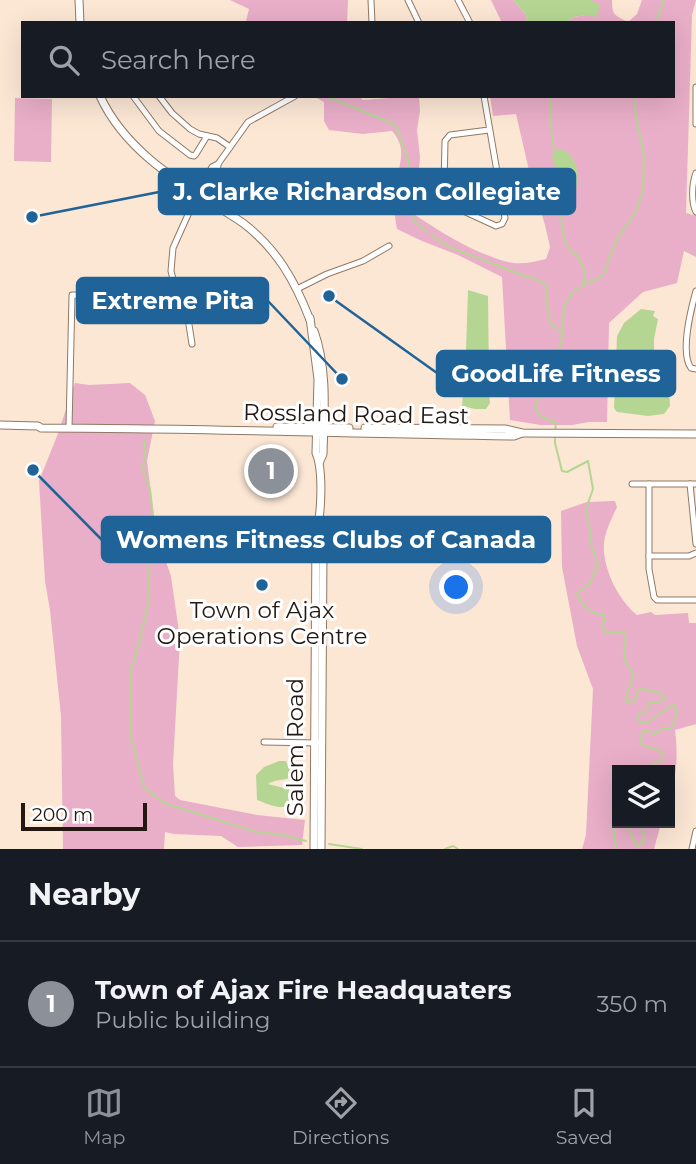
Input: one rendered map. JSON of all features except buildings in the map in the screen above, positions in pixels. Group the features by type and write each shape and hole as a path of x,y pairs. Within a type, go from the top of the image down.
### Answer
{"main road":[{"path":"79,0 80,21"},
{"name":"Salem Road","path":"101,98 106,109 136,148 170,176 202,193 252,229 275,254 292,277 318,341 323,377 316,453 320,461 319,521 316,530 321,849"},
{"name":"Rossland Road East","path":"0,428 505,429 522,433 696,434"},
{"name":"Salem Road","path":"314,849 318,743"}],"street":[{"path":"372,0 372,21"},
{"path":"408,0 418,21"},
{"path":"458,0 469,21"},
{"path":"696,87 696,124"},
{"path":"134,98 159,131 191,156 196,154 206,136"},
{"path":"161,98 176,118 190,129 217,138 230,147"},
{"path":"202,193 202,186 212,167 218,164 248,121 291,98"},
{"path":"484,98 505,218 502,224 496,226 456,207 447,198 444,187 445,141 450,135 489,130"},
{"path":"696,173 693,206 696,212"},
{"path":"191,208 173,248 171,271 187,312 192,344"},
{"path":"297,289 363,261 389,246"},
{"path":"696,291 688,321 687,361 691,368 696,369"},
{"path":"69,428 72,295 180,297"},
{"path":"632,484 693,484 696,544"},
{"path":"649,484 649,569 654,597 657,600 696,600"},
{"path":"649,556 690,556 696,553"},
{"path":"264,742 318,743"},
{"path":"692,849 696,831"}],"shaded area":[{"path":"230,0 348,0 347,21 246,21 249,9"},
{"path":"491,0 513,0 527,17 526,21 501,21"},
{"path":"513,0 591,0 600,5 597,17 585,15 569,21 526,21 527,17"},
{"path":"591,0 612,0 615,14 626,21 569,21 585,15 593,2"},
{"path":"642,0 696,0 692,15 686,213 696,216 696,257 684,251 677,283 643,292 609,323 607,422 541,425 510,420 502,277 397,229 395,195 401,150 397,138 392,131 363,134 329,130 324,121 324,102 317,98 419,98 417,130 420,157 415,215 484,254 517,263 546,259 550,247 516,114 493,116 490,98 675,98 675,21 629,21 637,14"},
{"path":"15,98 52,99 51,162 14,161"},
{"path":"562,149 572,158 577,168 575,193 554,192 551,184 555,166 552,156 554,151"},
{"path":"468,290 488,296 489,381 475,384 476,388 489,391 490,403 486,409 462,406 466,362 468,359 480,360 479,356 468,355 466,351"},
{"path":"641,309 655,311 653,316 658,319 654,339 654,380 669,389 670,406 664,414 648,416 617,412 614,408 617,336 624,323"},
{"path":"75,383 130,383 145,395 155,421 147,461 156,533 171,576 180,639 173,764 175,796 180,800 257,815 305,820 302,845 238,847 221,836 165,832 164,849 63,849 61,716 45,581 39,481"},
{"path":"615,501 617,507 606,534 604,552 613,582 630,609 637,615 651,612 655,615 688,613 689,623 696,623 696,724 675,730 676,764 675,772 675,765 612,765 612,828 660,828 654,849 582,849 586,835 593,689 577,646 562,567 561,511 587,502"},
{"path":"286,761 291,768 295,765 290,778 268,784 294,792 293,803 285,807 257,800 256,775 264,767"}],"waterway":[{"path":"657,21 664,0"},
{"path":"330,98 394,124 408,160 411,209 415,222 428,232"},
{"path":"550,98 554,151"},
{"path":"555,431 556,423 539,415 535,406 542,390 538,368 546,360 555,357 561,343 564,307 572,293 603,275 617,239 635,213 643,191 644,157 635,98"},
{"path":"561,192 562,231 568,248 577,256 585,270 584,283"},
{"path":"432,235 447,246 535,278 546,285 548,313 552,325 561,332"},
{"path":"555,436 562,471 567,472 588,461 593,489 586,517 598,564 589,585 577,594 588,609 605,615 604,632 625,633 625,660 634,673 627,702 635,700 640,688 663,694 665,698 663,701 649,703 647,710 637,716 640,722 646,723 674,705 676,711 671,728 663,728 654,735 644,731 641,736 641,743 646,747 659,749 663,754 660,761 653,765"},
{"path":"144,439 143,470 150,489 154,525 150,545 148,604 131,670 130,733 144,787 164,803 257,832 306,841"},
{"path":"614,828 617,849"},
{"path":"628,828 638,847 645,839 642,828"},
{"path":"329,844 362,849"},
{"path":"445,849 453,846 458,849"}],"place":[{"name":"J. Clarke Richardson Collegiate","path":"32,217"},
{"name":"GoodLife Fitness","path":"329,296"},
{"name":"Extreme Pita","path":"342,379"},
{"name":"Womens Fitness Clubs of Canada","path":"33,470"},
{"name":"Town of Ajax Fire Headquaters","path":"271,471"},
{"name":"Town of Ajax Operations Centre","path":"262,585"}]}
